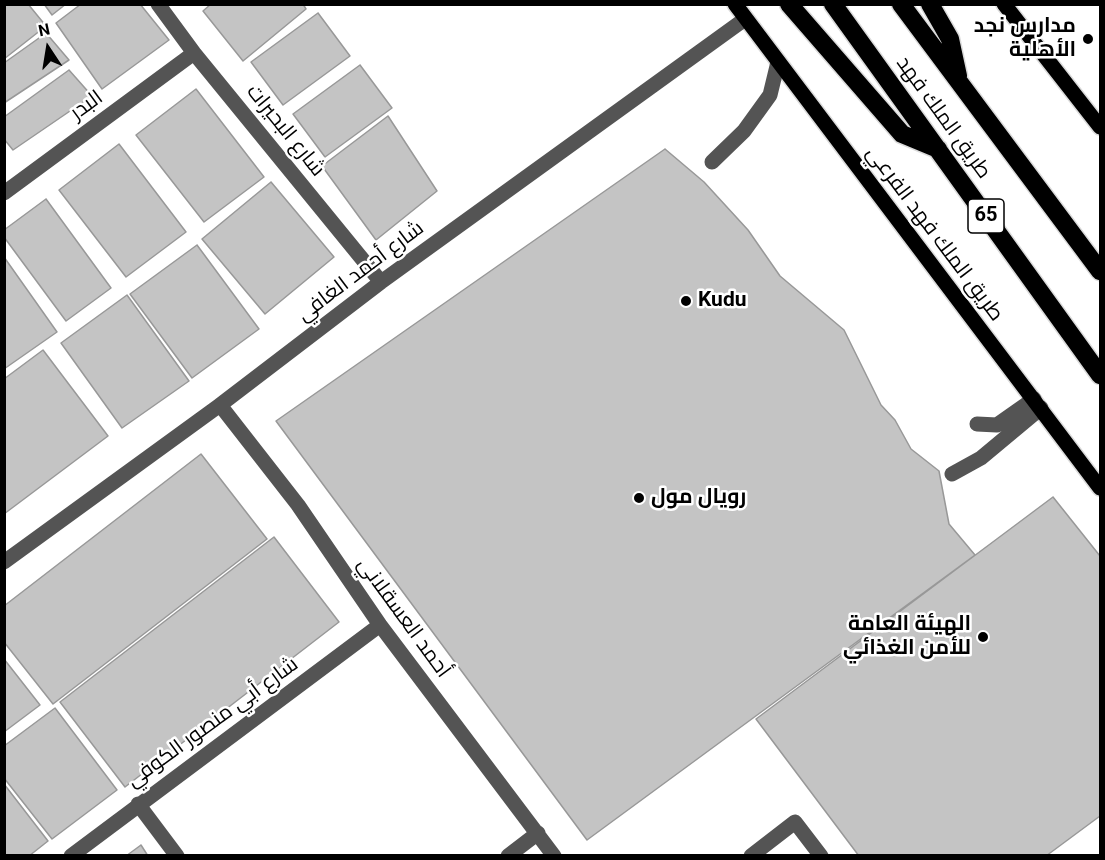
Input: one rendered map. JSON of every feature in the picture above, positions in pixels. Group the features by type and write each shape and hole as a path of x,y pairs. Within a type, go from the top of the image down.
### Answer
{"highway":[{"path":"789,4 902,134 938,149"},
{"name":"طريق الملك فهد","path":"833,4 1101,375"},
{"name":"طريق الملك فهد","path":"901,4 1101,271"},
{"path":"930,4 950,39 959,84"}],"main road":[{"name":"طريق الملك فهد الفرعي","path":"735,4 1101,488"},
{"path":"1004,4 1101,127"}],"street":[{"name":"شارع البحيرات","path":"158,4 194,53 381,282"},
{"name":"شارع أحمد الغافي","path":"4,562 220,405 381,282 745,19"},
{"name":"البدر","path":"6,188 194,53"},
{"path":"712,162 744,131 770,95 778,62"},
{"path":"977,424 997,425 1037,404"},
{"path":"952,474 981,458 1037,404"},
{"name":"أحمد العسقلاني","path":"220,405 298,505 380,626 554,855"},
{"name":"شارع أبي منصور الكوفي","path":"71,855 380,626"},
{"path":"138,804 177,855"},
{"path":"751,855 795,822 821,855"},
{"path":"508,855 538,833"}],"building":[{"path":"4,4 28,4 46,26 4,59"},
{"path":"44,4 66,4 52,15"},
{"path":"81,4 140,4 169,40 102,89 56,23"},
{"path":"211,4 303,4 306,9 243,61 203,11"},
{"path":"318,13 350,56 283,105 251,62"},
{"path":"46,33 69,60 4,103 4,63"},
{"path":"360,65 392,108 325,157 293,114"},
{"path":"69,70 92,96 13,150 4,139 4,117"},
{"path":"196,89 264,177 204,222 136,135"},
{"path":"388,116 437,191 376,240 322,166"},
{"path":"119,144 186,232 126,277 59,190"},
{"name":"رويال مول","path":"665,149 704,182 748,230 780,276 844,330 881,405 895,420 911,449 939,471 949,524 975,555 587,840 276,421"},
{"path":"271,182 334,257 265,314 202,239"},
{"path":"46,199 111,288 66,321 4,237 4,230"},
{"path":"197,245 259,329 192,378 130,294"},
{"path":"4,257 57,332 4,369"},
{"path":"127,295 189,381 122,428 61,343"},
{"path":"43,350 108,436 4,514 4,379"},
{"path":"201,454 267,539 53,704 4,642 4,606"},
{"name":"الهيئة العامة للأمن الغذائي","path":"1053,497 1100,556 1100,816 1046,856 859,856 756,719"},
{"path":"274,537 339,622 125,787 60,702"},
{"path":"4,659 40,705 4,732"},
{"path":"55,708 117,790 52,839 4,778 4,746"},
{"path":"4,784 48,841 29,856 4,856"},
{"path":"141,845 148,856 126,856"}],"place":[{"name":"مدارس نجد الأهلية","path":"1088,39"},
{"name":"Kudu","path":"686,301"},
{"name":"رويال مول","path":"639,498"},
{"name":"الهيئة العامة للأمن الغذائي","path":"983,637"}]}
